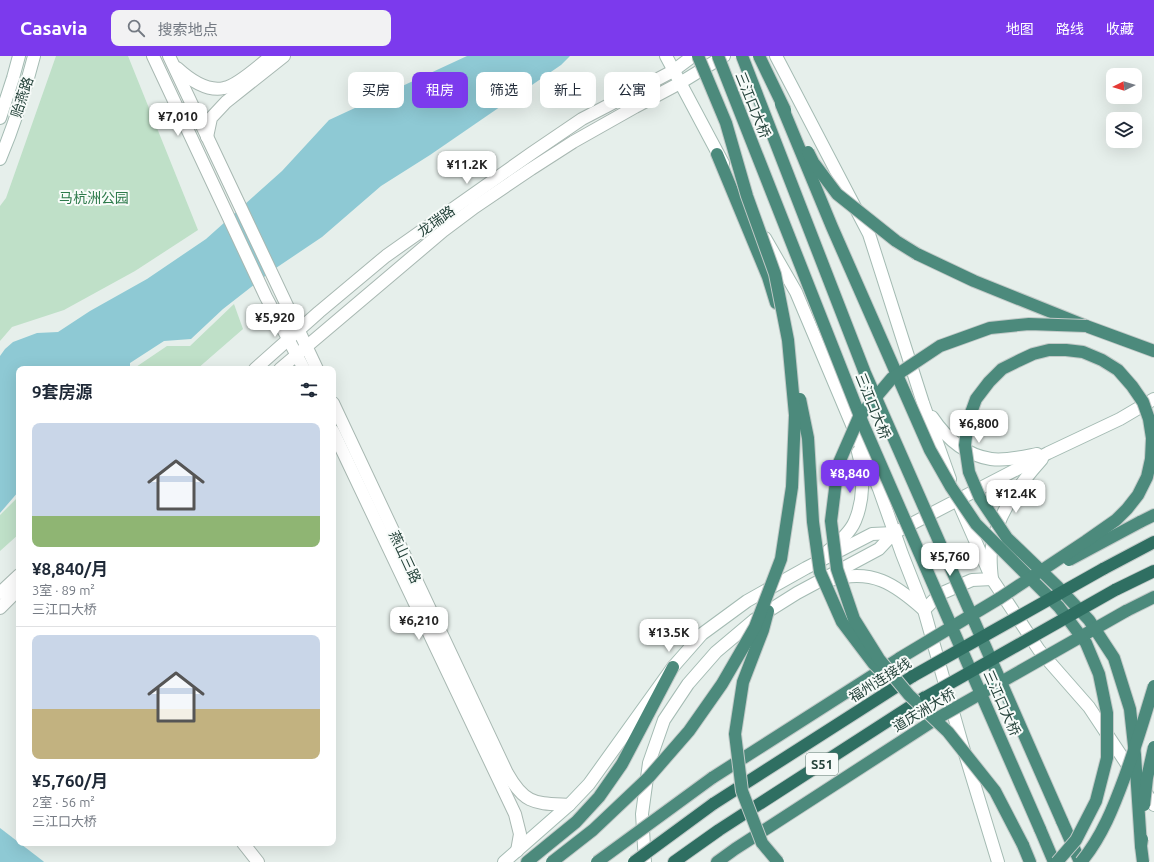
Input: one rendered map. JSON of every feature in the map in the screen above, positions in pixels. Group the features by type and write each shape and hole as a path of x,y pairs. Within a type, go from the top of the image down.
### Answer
{"highway":[{"path":"698,56 726,123 747,196 775,274 788,340 795,415 792,487 781,559 763,630 743,682 735,734 742,791 762,843 778,862"},
{"name":"三江口大桥","path":"718,56 864,424 1055,862"},
{"name":"三江口大桥","path":"742,56 865,373 1080,862"},
{"path":"759,56 930,450 951,487 976,524 1059,607 1086,643 1099,674 1107,713 1107,758 1096,801 1076,840 1055,862"},
{"path":"781,104 813,162 836,194 896,241 917,254 974,281 1086,326 1154,351"},
{"path":"718,154 768,277 794,364 808,438 813,522 820,572 842,622 872,663 948,732 995,791 1024,845 1030,862"},
{"path":"909,695 879,659 854,619 837,569 831,521 838,465 859,417 892,378 940,346 990,328 1029,324 1086,326"},
{"path":"597,862 712,778 900,658 1000,598 1040,572 1046,567 1116,520 1127,509 1138,495 1147,477 1151,459 1152,438 1149,419 1142,402 1132,386 1118,370 1102,360 1083,352 1066,350 1049,350 1018,360 1002,369 989,382 976,399 968,421 965,445 969,472 980,498 1007,538 1041,571 1047,576 1089,620 1114,658 1130,709 1143,862"},
{"path":"1000,598 1154,515"},
{"name":"福州连接线","path":"634,862 713,804 913,676 1154,542"},
{"path":"552,862 593,830 649,777 689,731 722,684 754,627 781,559"},
{"name":"S51","path":"674,862 719,830 926,697 1115,590 1154,571"},
{"name":"道庆洲大桥","path":"717,862 936,719 1126,611 1154,597"},
{"path":"527,862 576,822 599,797 622,764 673,667"},
{"path":"1080,862 1092,850 1114,808 1154,686"},
{"path":"1141,846 1147,778 1154,747"}],"main road":[{"name":"贻燕路","path":"0,118 14,78 19,56"},
{"name":"贻燕路","path":"0,160 17,115 34,56"},
{"path":"153,56 266,296 302,366"},
{"path":"171,60 190,79 210,89 224,88 237,82 271,56"},
{"path":"208,137 211,118 226,102 284,56"},
{"path":"666,56 718,154 796,292 879,489 894,533 924,610 962,744 998,862"},
{"name":"龙瑞路","path":"259,366 319,312 386,256 532,153 594,112 673,71 693,56"},
{"name":"龙瑞路","path":"284,366 438,235 475,207 574,142 680,83 724,56"},
{"path":"776,56 869,234 923,403 958,501 992,579 1039,650 1089,707 1154,805"},
{"path":"171,60 316,366"},
{"path":"645,862 642,814 649,763 664,720 688,684 716,652 754,620 797,593 879,549 894,533 1048,453 1120,419 1154,399"},
{"path":"923,403 940,429 956,444 974,455 992,459 1012,459 1048,453"},
{"path":"806,568 842,540 854,522 861,500 862,482 859,456 845,408"},
{"name":"燕山三路","path":"336,409 514,786 522,795 531,800 542,803 569,805"},
{"path":"1120,419 1154,410"},
{"name":"燕山三路","path":"336,437 515,814 520,834 517,851"},
{"path":"992,579 991,552 996,527 1007,504 1022,482 1048,453"},
{"path":"504,862 569,805 589,784 673,667 702,634 747,601 806,568 872,534 894,533"},
{"path":"811,586 844,576 866,576 888,583 907,595 924,610"},
{"path":"0,593 16,578"},
{"path":"788,578 797,593"},
{"path":"924,610 940,594 972,580 992,579"},
{"path":"0,608 16,592"},
{"path":"245,846 258,862"}],"green space":[{"name":"马杭洲公园","path":"56,56 128,56 198,230 135,271 64,310 12,327 0,341 0,206 6,198"},
{"path":"234,304 243,329 200,366 137,366 167,346 190,346"},
{"path":"16,499 16,537 0,551 0,515"}],"water":[{"path":"467,56 570,56 551,72 540,72 540,79 532,85 532,72 476,72 476,108 498,108 430,155 381,186 322,237 273,270 223,309 191,339 164,341 130,363 130,366 16,366 16,494 0,513 0,356 5,349 13,342 37,333 58,332 90,311 147,279 206,239 282,171 329,120 355,108 404,108 404,85 412,82 412,108 468,108 468,72 432,72"},
{"path":"0,828 16,840 16,846 23,846 44,862 0,862"}]}
